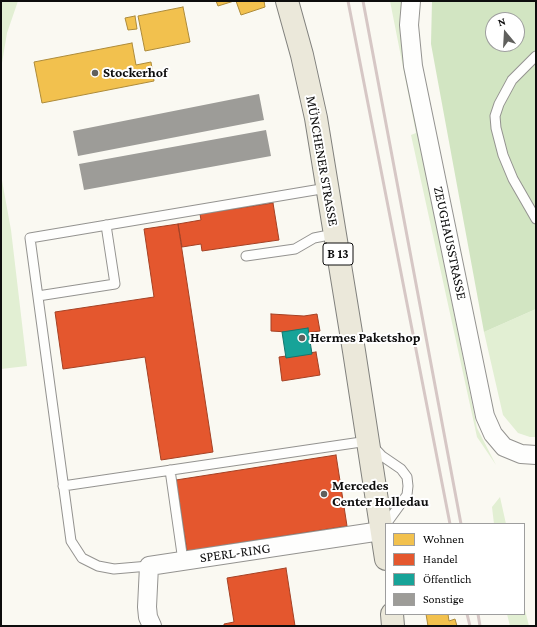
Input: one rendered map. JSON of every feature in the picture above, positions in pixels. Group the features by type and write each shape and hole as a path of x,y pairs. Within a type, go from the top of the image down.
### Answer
{"main road":[{"name":"MÜNCHENER STRASSE","path":"287,1 309,87 368,441 384,527 385,543"},
{"path":"392,615 394,626"}],"street":[{"name":"ZEUGHAUSSTRASSE","path":"411,1 409,25 413,66 485,416 493,434 504,447 521,454 536,455"},
{"name":"SPERL-RING","path":"149,566 384,527"},
{"path":"149,566 147,607 148,617 152,626"}],"lane":[{"path":"536,56 512,80 502,98 495,116 496,128 503,155 513,179 536,219"},
{"path":"149,566 114,569 98,566 82,558 71,541 30,238 326,188"},
{"path":"38,296 114,284 106,225"},
{"path":"246,256 295,249 314,238 334,234"},
{"path":"63,486 368,441 382,456 402,469 407,477 407,495 387,523"},
{"path":"170,470 182,561"}],"green space":[{"path":"1,1 18,1 7,33 1,69"},
{"path":"390,1 404,1 418,135 477,428 496,465 477,437 411,135 416,133"},
{"path":"432,1 536,1 536,309 484,332 431,44"},
{"path":"1,175 11,230 27,366 1,369"},
{"path":"536,309 536,437 530,437 518,433 503,415 484,332"},
{"path":"500,497 506,523 494,523 492,507"},
{"path":"525,610 529,626 510,626 507,615 525,615"}],"building: Wohnen":[{"path":"216,1 234,1 218,6"},
{"path":"236,1 264,1 265,7 241,15"},
{"path":"183,7 190,42 145,51 138,16"},
{"path":"135,16 137,29 128,30 125,18"},
{"name":"Stockerhof","path":"132,43 136,65 151,62 154,81 42,103 34,62"},
{"path":"426,615 448,615 449,621 455,619 457,626 428,626"}],"building: Handel":[{"path":"273,203 279,240 202,251 201,244 182,247 178,224 201,220 200,214"},
{"path":"178,224 213,452 161,460 145,357 63,369 55,312 154,297 144,229"},
{"path":"271,314 304,316 317,314 320,331 304,333 271,331"},
{"path":"316,352 320,375 282,381 279,357"},
{"path":"336,455 347,526 187,551 176,480"},
{"path":"286,568 295,626 224,626 224,624 234,622 227,578"}],"building: Öffentlich":[{"path":"308,328 312,354 286,358 282,332"}],"building: Sonstige":[{"path":"259,94 264,120 78,156 73,131"},
{"path":"266,130 271,156 84,190 79,164"}],"railway":[{"path":"348,1 450,523"},
{"path":"363,1 461,523"},
{"path":"467,615 470,626"},
{"path":"478,615 480,626"}],"place":[{"name":"Stockerhof","path":"95,73"},
{"name":"Hermes Paketshop","path":"302,338"},
{"name":"Mercedes Center Holledau","path":"324,494"}]}
